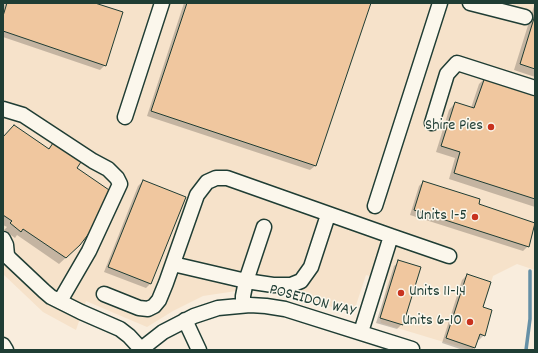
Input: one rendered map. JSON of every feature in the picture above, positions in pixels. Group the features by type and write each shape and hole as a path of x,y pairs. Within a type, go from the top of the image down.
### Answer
{"street":[{"path":"125,117 162,3"},
{"path":"375,206 440,3"},
{"path":"470,3 525,17"},
{"path":"432,123 448,74 457,63 535,88"},
{"path":"3,109 23,116 108,169 117,178 120,184 85,248 60,301"},
{"path":"104,294 139,308 148,309 154,306 159,300 173,264 197,195 207,182 216,178 227,178 328,215 449,256"},
{"path":"173,264 246,281 273,285 291,285 302,281 311,267 328,215"},
{"path":"244,305 243,296 246,281 264,227"},
{"path":"361,332 390,236"},
{"path":"3,239 6,245 6,257 34,283 52,297 120,329 129,336 140,349"},
{"name":"POSEIDON WAY","path":"140,349 163,332 185,320 211,310 244,305 285,309 412,349"},
{"path":"185,320 199,350"},
{"path":"3,345 6,350"}],"shaded area":[{"path":"3,3 535,3 535,270 517,264 493,276 484,307 492,310 485,336 480,334 474,350 381,323 380,318 387,281 366,275 353,314 296,295 243,290 203,296 173,311 147,327 86,301 76,330 43,312 3,274"}],"building":[{"path":"7,3 95,3 123,12 106,66 3,31 3,16"},
{"path":"187,3 371,3 316,166 151,111"},
{"path":"535,15 535,69 520,64"},
{"name":"Shire Pies","path":"485,77 535,94 535,199 454,173 460,152 441,146 455,102 474,108"},
{"path":"14,125 49,149 55,140 83,159 77,168 112,192 94,227 80,245 66,258 23,229 21,232 10,223 12,221 3,215 3,137"},
{"path":"143,180 186,197 151,284 108,267"},
{"name":"Units 1-5","path":"423,181 480,199 479,204 535,223 529,247 414,210"},
{"name":"Units 11-14","path":"398,260 421,267 403,325 380,318"},
{"name":"Units 6-10","path":"467,274 491,282 483,307 492,310 485,336 480,334 475,348 446,338"}],"waterway":[{"path":"526,350 530,319 530,271"}],"place":[{"name":"Shire Pies","path":"491,127"},
{"name":"Units 1-5","path":"475,217"},
{"name":"Units 11-14","path":"401,293"},
{"name":"Units 6-10","path":"470,322"}]}
